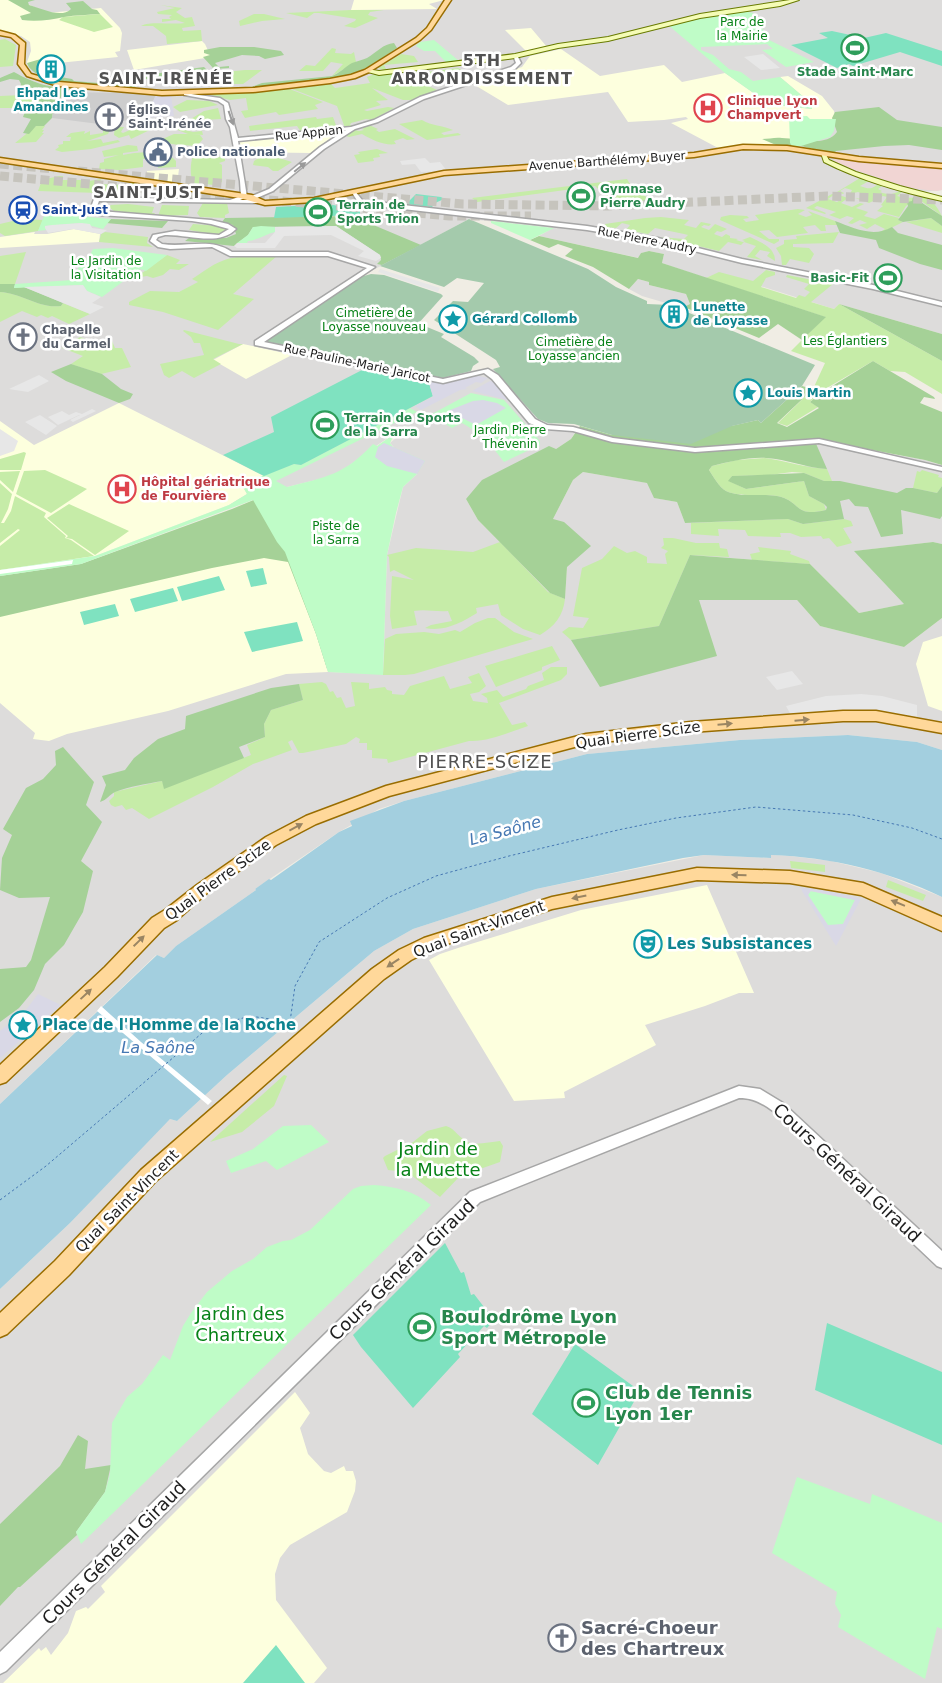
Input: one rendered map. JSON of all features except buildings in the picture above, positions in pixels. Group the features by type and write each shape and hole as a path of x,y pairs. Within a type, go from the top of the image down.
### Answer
{"main road":[{"path":"0,34 18,44 17,68 24,75 35,80 65,86 163,94 219,91 330,81 352,77 367,71 430,29 448,0"},
{"path":"367,71 373,73 418,69 515,56 558,46 604,40 692,17 796,0"},
{"name":"Avenue Barthélémy Buyer","path":"0,160 227,197 250,197 273,202 319,200 444,173 700,155 743,148 787,148 836,156 942,166"},
{"path":"823,154 824,159 829,162 871,179 942,199"},
{"path":"829,162 828,160 836,156"},
{"name":"Quai Pierre Scize","path":"0,1076 111,972 155,926 202,889 271,841 311,820 354,802 403,786 586,739 662,732 692,727 843,716 876,716 936,726"},
{"name":"Quai Saint-Vincent","path":"0,1327 62,1268 148,1176 172,1154 384,969 430,944 552,903 697,874 790,876 864,890 942,924"}],"street":[{"path":"187,93 225,102 250,197 276,187 322,148 353,128 376,121 422,98 513,68 519,64 515,56"},
{"name":"Rue Appian","path":"236,140 353,128"},
{"name":"Rue Pierre Audry","path":"353,192 360,200 368,203 589,228 658,240 942,304"},
{"name":"Rue Pauline-Marie Jaricot","path":"227,197 96,200 94,212 143,217 193,219 223,223 233,229 230,234 217,237 168,231 155,236 153,241 163,246 216,246 226,249 230,254 328,254 372,267 258,343 443,381 486,371 495,377 532,421 538,425 573,429 612,440 695,450 819,441 942,469"},
{"name":"Cours Général Giraud","path":"0,1665 475,1197 739,1092 746,1092 758,1094 772,1103 942,1261"}],"shaded area":[{"path":"0,0 942,0 942,190 921,192 942,198 942,334 839,304 834,309 722,274 709,279 662,263 664,254 649,251 641,253 639,258 539,236 553,228 469,219 360,277 267,339 268,342 443,378 471,371 493,369 541,421 578,428 571,439 556,449 466,499 478,520 550,593 565,599 567,567 553,519 573,480 583,472 648,483 655,498 677,502 685,523 788,519 813,439 925,460 942,465 942,544 933,542 855,551 905,604 859,613 810,564 690,555 698,600 797,600 820,626 904,647 942,618 942,750 917,742 848,735 740,740 587,754 379,809 339,832 255,889 176,946 164,958 156,955 0,1104 0,617 288,562 316,634 328,672 383,674 387,555 403,487 417,474 390,443 408,428 405,426 376,446 373,445 361,457 337,474 287,487 0,576"},
{"path":"0,0 19,0 47,13 101,8 120,28 122,33 120,51 115,52 118,57 28,66 27,62 31,51 30,42 21,36 0,32"},
{"path":"354,0 444,0 429,4 437,9 351,10"},
{"path":"531,28 547,47 526,51 505,30"},
{"path":"202,41 211,57 134,70 127,50"},
{"name":"Clinique Lyon Champvert","path":"561,49 600,76 664,65 682,82 725,73 762,99 776,105 812,109 812,104 780,77 788,76 822,96 834,111 836,119 810,119 793,147 760,145 720,149 671,123 688,119 686,117 628,122 608,92 508,105 473,84 522,67 530,56"},
{"path":"763,54 780,68 761,70 744,57"},
{"path":"63,92 156,95 148,111 136,112 135,116 144,116 144,118 99,124 52,118 54,110 49,107 56,105"},
{"path":"156,95 171,96 174,116 142,118 147,115"},
{"path":"332,132 335,134 312,153 243,152 244,148 241,148 240,142"},
{"path":"425,158 430,163 440,162 447,171 421,172 415,164 402,165 400,161"},
{"path":"834,159 942,167 942,190 909,188 846,167 835,162"},
{"path":"179,169 177,184 147,179 147,171"},
{"path":"90,224 92,228 107,230 101,234 73,229 48,233 45,228 45,226 52,225"},
{"path":"336,226 380,255 381,258 376,261 358,256 364,251 331,235 284,236 275,248 237,248 234,246 237,243 265,243 275,232 275,227"},
{"path":"74,229 100,234 99,242 0,248 0,237 35,232 34,234 47,234"},
{"path":"380,269 440,288 438,292 378,272"},
{"path":"638,279 649,282 649,285 686,294 690,304 683,308 642,296 629,289"},
{"path":"83,285 87,291 101,297 92,303 104,307 90,314 24,287"},
{"path":"243,344 289,354 290,356 246,379 213,360"},
{"path":"39,375 49,381 28,392 9,389"},
{"path":"478,376 488,378 481,383 476,382 465,388 468,389 460,390 421,410 415,406 433,397 428,380 443,383"},
{"path":"490,381 495,382 505,392 502,394 508,400 472,391"},
{"path":"483,400 497,403 506,408 476,425 460,417 455,419 448,418 446,414 450,410 473,401"},
{"name":"Hôpital gériatrique de Fourvière","path":"119,403 264,476 242,484 247,494 229,505 95,556 0,570 0,421 34,445"},
{"path":"92,409 96,411 73,422 70,420 80,415 58,425 48,417 62,411 69,415 76,412 82,414"},
{"path":"40,415 57,426 46,435 25,422"},
{"path":"0,429 18,441 14,451 0,456"},
{"path":"384,443 425,461 417,474 387,466 375,457 378,447"},
{"path":"285,552 316,634 328,672 286,674 168,711 67,734 49,741 33,739 35,733 0,703 0,587"},
{"path":"942,636 942,711 928,706 916,664 923,642"},
{"path":"792,671 803,684 777,690 766,677"},
{"path":"861,694 882,696 917,705 917,719 792,717 786,706 826,696"},
{"path":"704,855 771,858 771,855 831,861 881,873 942,897 942,1683 0,1683 0,1289 70,1223 155,1132 170,1119 177,1121 227,1075 374,951 413,929 536,889"},
{"path":"707,885 754,993 739,993 645,1025 656,1045 564,1092 565,1098 514,1101 429,960 461,947 581,910"},
{"path":"802,888 828,891 861,899 836,946 802,891","holes":["811,891 855,900 843,924 828,925 808,895"]},
{"name":"Place de l'Homme de la Roche","path":"38,994 61,1005 0,1058 0,1031 22,1015"},
{"path":"295,1392 310,1413 300,1428 308,1454 324,1471 331,1473 344,1466 346,1471 353,1471 356,1481 355,1491 347,1512 290,1545 280,1558 275,1574 276,1600 327,1668 314,1683 3,1683 39,1648 41,1651 46,1647 51,1655 68,1633 76,1611 86,1607 88,1609 105,1592 101,1586"}],"green space":[{"path":"8,0 35,0 28,2 29,5 56,13 67,12 71,9 66,3 83,1 100,14 33,21 22,20 20,16 31,13"},
{"path":"160,5 182,8 176,12 185,18 192,17 195,26 182,28 183,31 201,30 202,41 167,44 166,36 153,26 141,26 185,23 176,20 162,22 162,19 171,19 169,17 172,15 158,14 157,12 175,8"},
{"path":"384,10 370,12 368,15 378,18 355,28 344,26 356,19 319,13 314,13 307,18 286,13"},
{"name":"Parc de la Mairie","path":"744,11 753,13 769,40 814,62 786,67 762,50 773,49 767,44 701,47 701,50 713,55 729,69 741,72 753,81 780,77 812,104 812,109 776,105 762,99 725,73 668,25 702,17"},
{"path":"100,14 113,27 94,32 59,20 63,17"},
{"path":"254,14 264,14 285,19 262,21 240,26 239,21"},
{"name":"Stade Saint-Marc","path":"832,31 864,38 886,33 942,51 942,66 900,52 853,66 849,64 837,68 791,45 828,38 819,33"},
{"path":"5,39 16,45 13,66 0,67 0,40"},
{"path":"434,40 459,61 447,63 435,51 424,51 416,46 420,42"},
{"path":"394,43 397,48 350,75 313,83 249,88 262,83 332,76 352,63 367,58 383,47"},
{"path":"220,47 254,47 281,51 284,55 265,59 259,56 242,55 215,63 219,67 229,66 229,68 214,69 203,57 210,55 204,53 204,50"},
{"path":"332,48 336,49 335,53 351,54 354,52 356,62 332,76 343,64 331,62 323,71 299,71 306,65 315,66"},
{"path":"401,54 414,56 418,62 384,65 387,71 378,68"},
{"path":"51,56 49,62 39,67 43,74 72,79 74,81 135,86 137,89 59,82 33,71 27,63"},
{"path":"204,67 209,72 207,75 176,82 164,80 155,82 138,76"},
{"path":"458,68 476,77 459,83 459,79 454,76 449,78 454,84 452,85 441,81 433,82 426,85 437,90 412,100 403,100 372,88 388,100 376,101 381,105 364,110 394,108 372,120 366,119 351,123 350,125 353,125 345,128 337,106 292,89 331,84 335,88 370,83 367,77 379,74 392,73 399,76 395,78 399,78 406,76 410,71 423,70 427,72"},
{"path":"262,70 243,84 231,84 230,86 208,85 209,83 225,82 226,76 214,76 214,73"},
{"path":"14,72 44,85 76,89 65,91 56,105 49,107 53,110 52,118 44,126 36,126 29,134 23,133 31,119 23,117 26,109 34,99 20,99 22,97 42,96 51,91 41,87 19,90 21,84 19,80 10,79 0,82 0,78"},
{"path":"287,88 323,102 315,105 318,109 279,115 276,112 245,118 241,111 248,110 246,98 230,100 206,94"},
{"path":"23,95 21,99 35,99 27,108 0,108 0,96"},
{"path":"187,100 209,101 218,105 180,112 173,107"},
{"path":"879,107 897,120 942,127 942,150 909,145 836,151 833,154 801,146 776,145 762,139 826,140 837,132 832,118 835,112"},
{"path":"218,108 221,119 203,120 204,123 201,124 189,120 204,111"},
{"path":"807,116 810,119 836,119 834,131 830,137 793,147 790,143 789,117"},
{"path":"316,117 317,119 333,117 337,128 301,132 297,126 250,131 249,126"},
{"path":"422,120 453,130 441,133 444,135 458,133 461,135 427,140 399,124"},
{"path":"121,124 120,127 124,127 121,132 123,133 137,127 154,128 131,139 129,135 119,138 114,135 115,125"},
{"path":"369,125 378,129 376,130 379,132 395,129 415,139 407,140 403,138 394,141 396,144 387,144 362,134 346,136 355,130 364,130 362,129"},
{"path":"36,126 45,126 42,130 44,130 42,133 44,133 36,142 15,143"},
{"path":"175,129 193,132 202,131 203,135 191,134 200,135 203,139 197,146 158,141 174,134 188,134"},
{"path":"103,130 110,130 108,134 87,141 101,139 103,143 118,140 120,142 91,149 62,152 55,150 59,147 58,145 63,144 63,141 70,141 71,137 66,137 71,133 85,131 84,134 90,131 90,135 103,133"},
{"path":"128,145 137,146 138,151 123,153 123,155 144,152 159,153 172,157 176,161 176,167 158,168 159,163 151,162 151,159 143,159 143,167 119,170 99,169 100,163 104,162 104,159 119,155 104,157 102,151"},
{"path":"377,149 388,153 379,154 380,157 373,158 374,161 358,163 354,155 360,154 358,152"},
{"path":"216,154 216,157 225,157 225,161 219,163 222,165 222,182 214,185 205,184 202,187 198,186 199,184 193,183 191,162 193,156"},
{"path":"260,157 279,158 292,162 278,171 273,171 268,167 253,165 254,161"},
{"path":"63,176 62,180 82,180 83,182 101,179 100,184 128,185 134,182 159,187 158,189 130,194 38,191 42,180"},
{"path":"860,178 869,181 860,186 870,188 879,184 884,185 878,189 882,191 880,192 890,194 899,191 902,192 897,196 913,198 913,201 906,206 899,217 877,211 883,206 881,205 887,197 883,196 869,203 855,198 862,199 867,196 858,192 850,194 852,190 845,188 840,191 843,194 837,192"},
{"path":"627,179 630,184 650,200 616,206 595,186 477,202 472,198"},
{"path":"416,194 444,199 435,203 432,207 406,204"},
{"path":"835,194 828,199 837,202 842,199 838,197 839,195 848,198 841,203 852,207 860,203 864,204 856,208 868,212 864,216 875,219 884,214 899,218 898,220 903,222 883,232 885,229 875,224 867,229 859,225 867,223 860,220 852,224 848,223 854,218 847,216 840,219 829,215 836,212 817,206 814,208 826,213 806,208"},
{"path":"913,197 942,216 942,226 931,218 903,222 898,220 908,206 907,202 912,201"},
{"path":"915,197 926,198 931,201 942,216 917,198"},
{"path":"203,203 227,203 229,213 225,215 225,218 200,217 197,213"},
{"path":"128,204 154,207 152,213 155,213 153,215 115,212 109,207 111,205"},
{"name":"Terrain de Sports Trion","path":"328,204 360,210 360,215 274,218 276,207"},
{"path":"162,205 189,206 188,215 158,216"},
{"path":"798,209 805,210 798,214 806,217 812,215 808,211 835,221 838,225 825,225 826,231 821,231 815,225 803,227 808,233 777,237 769,230 759,231 769,239 779,239 774,244 720,220 721,217 730,215 747,216 749,218 743,219 746,222 759,220 755,215"},
{"path":"62,214 111,219 103,229 81,223 45,226 46,230 38,231 44,216"},
{"path":"352,216 421,245 382,265 377,264 381,260 380,255 336,226 253,227 248,235 234,246 185,241 189,238 226,238 236,234 233,225 222,222 225,218"},
{"path":"661,217 689,220 684,225 696,228 701,222 711,224 701,227 709,230 715,224 727,229 721,232 717,231 714,234 722,237 726,234 730,238 743,242 745,241 742,240 750,237 770,249 773,252 775,261 767,256 770,252 760,250 755,256 762,260 747,257 756,246 744,242 741,245 728,242 719,251 660,237 684,239 688,235 684,234 655,228 648,234 626,230 630,225 622,223 616,228 606,227 605,224"},
{"path":"931,218 942,226 942,233 906,222"},
{"path":"21,219 43,220 38,231 5,236 0,233 0,224"},
{"path":"111,219 168,221 162,228 106,223"},
{"name":"Cimetière de Loyasse ancien","path":"469,219 588,269 616,287 647,301 647,304 670,305 815,365 802,386 761,423 758,420 732,426 691,444 612,435 574,424 548,423 538,419 493,369 500,367 496,360 434,320 440,314 446,315 453,309 447,307 453,301 468,302 484,283 457,278 444,287 380,266"},
{"path":"491,221 554,228 530,240 491,223"},
{"path":"835,221 856,229 871,232 878,232 892,227 898,233 942,245 942,270 920,264 879,248 876,240 840,233"},
{"path":"193,224 222,226 228,230 216,235 189,230"},
{"path":"253,227 275,227 275,232 247,243 237,243 248,235"},
{"path":"105,232 148,237 147,243 153,247 99,242 101,234"},
{"path":"839,232 833,243 793,244 793,247 809,248 814,254 809,263 790,259 786,265 782,265 781,256 776,248 784,244 784,240 797,239 796,236"},
{"path":"539,236 638,258 641,253 649,251 664,254 662,263 826,317 802,340 778,324 759,338 684,307 690,304 686,294 649,285 649,282 638,279 629,289 593,267 565,256 573,249 558,244 549,248 530,240"},
{"name":"Le Jardin de la Visitation","path":"113,248 167,255 146,271 140,269 102,297 87,291 83,285 14,288 15,284 72,280 73,277 80,276 81,272 77,272 79,266 83,266 84,262 76,262 77,259 88,259 93,249"},
{"path":"26,252 15,284 0,284 0,256"},
{"path":"167,255 180,260 176,264 189,264 179,270 170,269 163,275 153,278 147,276 135,278"},
{"path":"277,256 233,294 254,299 218,330 163,312 129,305 129,302 150,291 179,292 198,282 192,279 206,270 235,257"},
{"name":"Les Églantiers","path":"766,270 775,272 775,275 766,278 761,287 796,298 799,295 805,297 810,292 804,289 809,284 786,277 787,275 833,284 811,302 834,309 839,304 942,361 942,394 905,372 890,371 873,361 820,392 810,402 818,407 787,426 778,423 813,389 825,363 791,351 825,317 706,278 719,272 753,281"},
{"name":"Cimetière de Loyasse nouveau","path":"371,274 384,275 441,294 443,296 417,325 444,334 441,337 474,357 479,362 473,366 471,371 443,378 268,342 267,339 360,277"},
{"path":"0,284 15,284 14,288 24,287 63,303 61,306 45,305 16,295 0,292"},
{"path":"0,292 16,295 45,305 61,306 63,303 90,314 69,324 52,316 48,318 41,315 37,317 22,311 0,322"},
{"path":"839,304 942,334 942,361"},
{"path":"184,330 243,344 213,359 221,364 194,378 182,371 169,378 164,375 160,364 204,355 200,343 194,343"},
{"path":"80,337 102,345 108,340 112,341 115,348 122,348 131,367 101,374 71,364 83,356 62,348"},
{"path":"873,361 934,397 935,399 924,397 920,403 942,412 942,465 925,460 814,439 827,469 759,458 712,466 709,470 726,491 745,495 771,495 785,498 808,512 826,510 827,507 809,496 804,481 746,489 728,481 732,476 804,473 824,481 840,481 897,493 906,488 913,488 937,493 942,486 942,516 940,519 901,510 903,534 881,537 868,507 855,506 849,499 840,501 844,519 803,524 788,519 685,523 677,502 654,498 647,483 583,472 573,480 553,519 564,522 591,546 567,567 565,599 550,593 478,520 466,499 482,480 549,446 556,449 571,439 580,426 612,435 731,426 758,420 761,423 802,386 813,389 777,423 787,427 819,408 810,402 821,393"},
{"path":"71,364 102,374 121,389 133,394 130,399 119,403 66,381 51,372"},
{"name":"Terrain de Sports de la Sarra","path":"364,369 429,383 433,396 301,465 294,464 264,476 223,455 274,432 271,417"},
{"name":"Jardin Pierre Thévenin","path":"471,393 504,400 540,441 540,445 504,462 481,436 462,423 452,428 430,415"},
{"name":"Piste de la Sarra","path":"410,408 417,412 276,481 287,487 324,477 343,469 373,444 377,446 405,426 409,428 392,439 390,443 393,447 425,461 417,474 403,487 387,555 383,675 328,672 316,634 285,552 277,542 253,500 81,564 0,576 0,570 95,556 229,505 247,494 241,484 294,464 301,465"},
{"path":"26,453 21,470 0,470 0,459"},
{"path":"765,458 827,469 832,481 824,481 804,473 792,472 770,475 732,476 729,481 746,489 804,481 809,496 824,504 826,510 808,512 785,498 745,495 726,491 709,470 712,466 737,460"},
{"path":"45,470 87,489 51,513 16,494 24,471"},
{"path":"922,470 939,475 938,477 942,478 942,486 937,493 913,488 917,471 920,472"},
{"path":"20,471 13,492 0,480 0,472"},
{"path":"0,483 12,494 8,509 1,523 4,523 11,511 15,496 46,513 44,517 66,536 65,538 94,556 0,570 0,546 20,530 18,529 0,543"},
{"path":"285,487 328,672 316,634 288,562 264,558 212,568 0,617 0,576 81,564 232,509"},
{"path":"69,504 129,531 95,555 72,539 66,538 68,536 47,518"},
{"path":"788,519 803,524 844,519 851,521 853,526 843,528 852,543 837,547 829,538 823,539 821,536 801,537 790,533 780,533 781,537 748,536 745,530 718,529 719,536 691,534 691,523"},
{"path":"663,538 696,543 719,543 720,548 727,549 729,557 690,555 659,626 571,640 562,632 569,627 583,628 589,618 573,616 582,568 602,559 614,546 627,553 635,551 647,557 647,563 667,564 665,554 668,551 661,548 664,545"},
{"path":"500,542 548,592 565,599 560,615 550,628 540,635 523,629 501,615 498,604 476,608 477,613 465,620 439,629 425,628 452,621 448,611 414,611 417,625 392,629 390,616 392,576 414,580 394,570 390,572 389,557 387,555 416,548 473,552"},
{"path":"933,542 942,544 942,618 904,647 820,626 797,600 699,600 717,656 600,687 571,640 659,626 690,555 810,564 859,613 904,604 854,551"},
{"path":"758,547 791,551 790,554 809,561 810,564 752,560 750,554 760,552"},
{"path":"263,568 267,584 251,587 246,571"},
{"path":"219,576 225,590 182,601 177,587"},
{"path":"173,588 178,601 135,612 130,599"},
{"path":"115,604 119,616 84,625 80,612"},
{"path":"488,618 495,618 514,632 533,639 414,674 383,675 385,639 396,634 424,632 439,634 455,630 460,632"},
{"path":"297,622 303,641 252,652 244,632"},
{"path":"552,646 560,660 542,667 542,670 496,687 485,666"},
{"path":"551,667 567,667 567,674 561,680 499,703 512,725 525,722 528,726 499,736 469,741 388,763 387,759 372,758 372,750 367,750 367,743 359,743 360,739 356,737 346,744 303,753 299,753 292,740 288,742 292,750 253,764 213,787 149,819 132,808 126,810 122,805 115,807 109,801 114,796 114,792 162,781 165,788 251,755 247,745 265,737 264,724 271,710 303,700 299,684 322,682 326,684 330,692 333,691 337,698 341,697 346,708 355,706 351,682 369,683 369,689 385,687 387,690 392,691 392,694 404,695 410,686 444,676 450,689 472,683 468,677 479,673 486,686 479,692 470,694 473,701 488,703 487,698 481,694 497,690 503,697 526,689 528,686 544,680 542,673"},
{"path":"299,684 303,700 271,710 264,724 265,737 239,747 244,758 164,789 162,781 138,785 115,792 100,802 106,785 102,776 125,770 134,758 158,739 185,729 186,716 271,688"},
{"path":"63,747 94,782 86,805 102,822 81,861 93,871 83,912 64,945 45,964 34,990 19,1008 0,1022 0,969 26,967 31,960 50,897 19,898 0,890 2,858 12,835 3,829 26,788 43,779 56,765 55,751"},
{"path":"790,861 825,865 825,872 791,868"},
{"path":"888,880 926,895 923,901 886,887"},
{"path":"810,891 855,900 843,924 828,926 808,895"},
{"path":"284,1075 287,1076 274,1106 242,1132 210,1142"},
{"path":"311,1125 329,1142 277,1170 266,1161 231,1173 226,1161 253,1149 283,1126"},
{"name":"Jardin de la Muette","path":"446,1126 470,1143 481,1144 500,1141 503,1146 500,1162 460,1176 440,1197 407,1172 388,1170 383,1158 385,1156 413,1142 427,1131"},
{"name":"Jardin des Chartreux","path":"374,1185 405,1190 431,1205 81,1544 76,1532 105,1492 110,1474 112,1423 127,1397 142,1384 163,1355 170,1360 183,1326 207,1292 232,1271 253,1259 267,1247 291,1240 310,1230 353,1189"},
{"name":"Boulodrôme Lyon Sport Métropole","path":"445,1243 461,1273 464,1272 471,1295 474,1294 494,1320 487,1328 484,1326 458,1354 460,1357 413,1408 353,1335"},
{"path":"827,1323 942,1372 942,1445 815,1390"},
{"name":"Club de Tennis Lyon 1er","path":"575,1344 640,1391 598,1465 532,1414"},
{"path":"78,1435 88,1441 85,1469 111,1465 105,1492 76,1532 77,1535 18,1587 0,1606 0,1524 60,1466"},
{"path":"797,1477 870,1504 872,1494 942,1523 942,1629 937,1627 925,1679 838,1627 841,1615 835,1604 837,1592 772,1553"},
{"path":"276,1645 305,1683 243,1683"}],"water":[{"name":"La Saône","path":"848,735 917,742 942,750 942,897 880,873 837,862 793,856 771,855 771,858 704,855 536,889 413,929 374,951 227,1075 177,1121 170,1119 70,1223 0,1289 0,1104 157,955 164,958 176,946 269,879 271,880 339,832 352,826 350,821 404,801 587,754 740,740"}],"pier":[{"path":"73,560 72,564 0,574 0,570"},
{"path":"101,1006 212,1101 208,1105 97,1011"}],"ferry route":[{"path":"0,1200 46,1166 208,1028 250,1016 290,1022 295,986 319,942 387,898 436,876 509,856 618,830 676,818 756,807 853,815 912,828 942,839"}],"tunnel":[{"path":"0,164 54,169"},
{"path":"78,171 463,204 608,206 827,196 942,200"},
{"path":"0,176 450,216 531,216"}],"place":[{"name":"Stade Saint-Marc","path":"855,48"},
{"name":"Ehpad Les Amandines","path":"51,69"},
{"name":"Clinique Lyon Champvert","path":"708,108"},
{"name":"Église Saint-Irénée","path":"109,117"},
{"name":"Police nationale","path":"158,152"},
{"name":"Gymnase Pierre Audry","path":"581,196"},
{"name":"Saint-Just","path":"23,210"},
{"name":"Terrain de Sports Trion","path":"318,212"},
{"name":"Basic-Fit","path":"888,278"},
{"name":"Lunette de Loyasse","path":"674,314"},
{"name":"Gérard Collomb","path":"453,319"},
{"name":"Chapelle du Carmel","path":"23,337"},
{"name":"Louis Martin","path":"748,393"},
{"name":"Terrain de Sports de la Sarra","path":"325,425"},
{"name":"Hôpital gériatrique de Fourvière","path":"122,489"},
{"name":"Les Subsistances","path":"648,944"},
{"name":"Place de l'Homme de la Roche","path":"23,1025"},
{"name":"Boulodrôme Lyon Sport Métropole","path":"422,1327"},
{"name":"Club de Tennis Lyon 1er","path":"586,1403"},
{"name":"Sacré-Choeur des Chartreux","path":"562,1638"}],"district":[{"name":"5TH ARRONDISSEMENT","path":"482,69"},
{"name":"SAINT-IRÉNÉE","path":"166,78"},
{"name":"SAINT-JUST","path":"148,192"},
{"name":"PIERRE-SCIZE","path":"485,762"}]}
